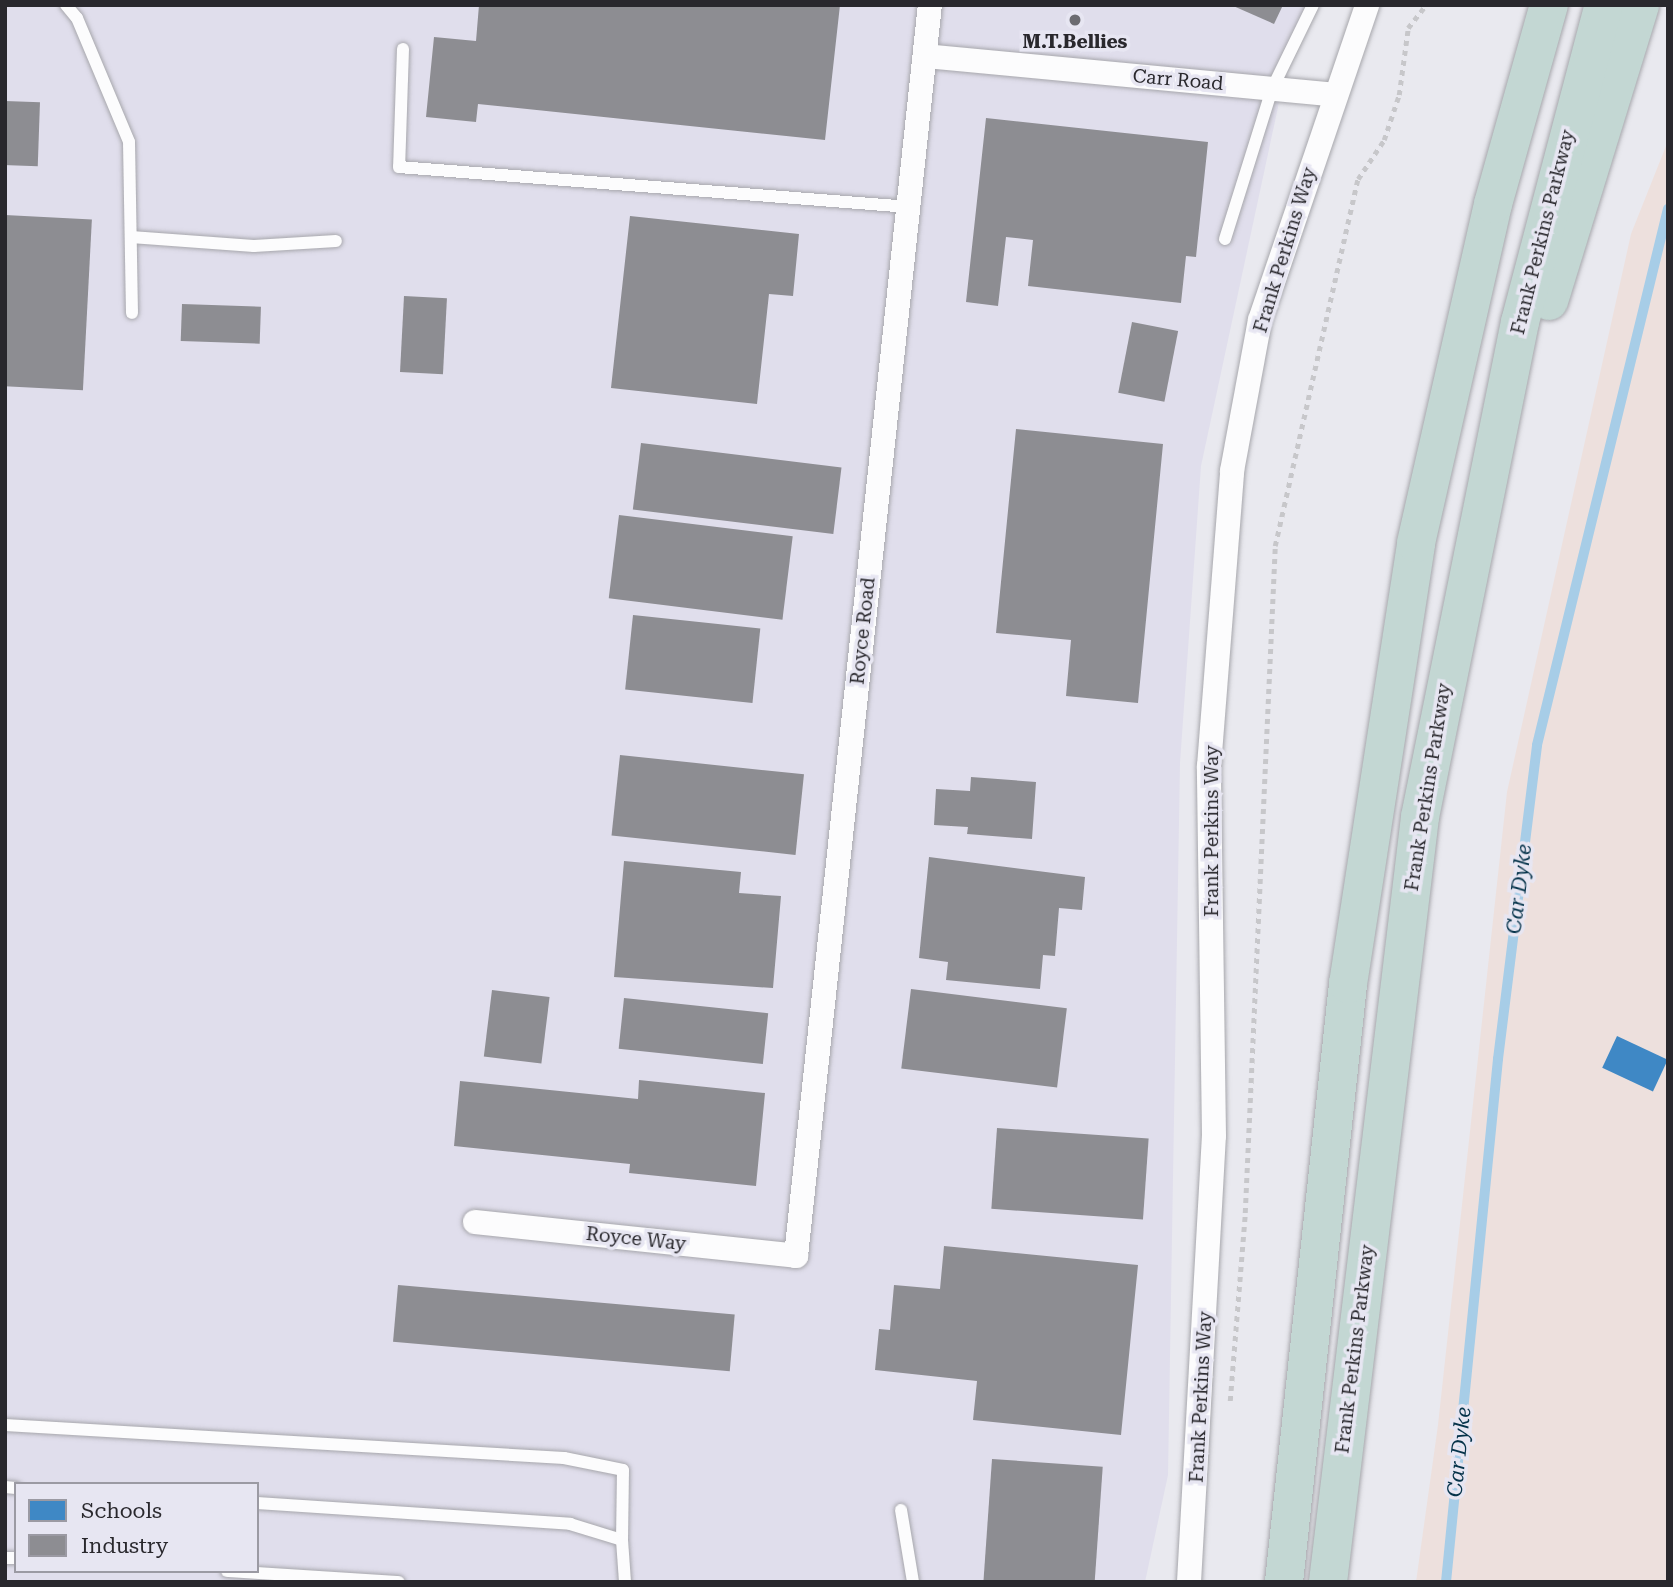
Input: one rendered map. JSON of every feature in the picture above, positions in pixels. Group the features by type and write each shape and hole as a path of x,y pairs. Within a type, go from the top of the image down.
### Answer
{"highway":[{"path":"1284,1582 1349,984 1416,542 1493,204 1549,5"},
{"name":"Frank Perkins Parkway","path":"1328,1582 1420,817 1492,450 1549,204 1604,5"},
{"path":"1492,450 1548,307 1640,5"}],"street":[{"name":"Royce Road","path":"796,1256 930,5"},
{"path":"1335,95 1367,5"},
{"name":"Carr Road","path":"925,56 1335,95"},
{"name":"Frank Perkins Way","path":"1189,1582 1214,1136 1209,766 1232,471 1260,320 1335,95"},
{"name":"Royce Way","path":"475,1222 796,1256"}],"lane":[{"path":"66,5 77,18 129,142 132,313"},
{"path":"1225,239 1272,89 1313,5"},
{"path":"403,48 400,167 909,207"},
{"path":"131,237 254,246 337,241"},
{"path":"5,1425 423,1454 564,1458 623,1471 622,1540 625,1582"},
{"path":"259,1503 570,1524 622,1540"},
{"path":"901,1510 913,1582"},
{"path":"258,1573 399,1582"}],"path":[{"path":"1230,1404 1245,1213 1275,545 1358,179 1384,140 1399,95 1408,28 1426,5"}],"shaded area":[{"path":"5,5 1306,5 1292,42 1201,466 1180,763 1168,1475 1145,1582 5,1582"},
{"path":"1668,141 1668,1582 1416,1582 1438,1425 1507,792 1631,234"}],"building: Schools":[{"path":"1617,1036 1668,1060 1653,1091 1602,1068"}],"building: Industry":[{"path":"479,5 840,5 825,140 478,104 476,122 426,117 434,37 476,41"},
{"path":"1231,5 1283,5 1274,24"},
{"path":"5,101 40,102 38,166 5,165"},
{"path":"986,118 1208,142 1196,257 1186,256 1181,303 1028,286 1033,240 1006,237 998,306 966,302"},
{"path":"5,215 92,220 83,390 5,386"},
{"path":"630,216 799,234 793,296 769,294 757,404 611,388"},
{"path":"404,296 447,298 443,374 400,372"},
{"path":"182,304 261,307 260,344 181,341"},
{"path":"1132,322 1178,331 1164,402 1118,393"},
{"path":"1016,429 1163,444 1138,703 1066,696 1071,640 996,633"},
{"path":"641,443 841,468 833,534 633,510"},
{"path":"619,515 793,536 782,620 609,598"},
{"path":"633,615 760,628 752,703 625,690"},
{"path":"620,755 804,774 796,855 612,836"},
{"path":"971,777 1036,782 1032,839 967,834 968,827 934,825 936,789 970,791"},
{"path":"929,857 1085,877 1082,910 1059,908 1055,956 1043,955 1040,989 946,980 948,962 919,958"},
{"path":"624,861 741,872 739,893 781,896 773,988 614,977"},
{"path":"911,989 1067,1008 1057,1088 901,1068"},
{"path":"492,990 550,997 541,1064 484,1057"},
{"path":"624,998 768,1013 763,1064 619,1049"},
{"path":"639,1080 765,1093 756,1186 629,1173 630,1164 454,1146 460,1081 638,1099"},
{"path":"997,1128 1149,1139 1143,1219 991,1209"},
{"path":"944,1246 1138,1265 1121,1435 973,1420 977,1381 875,1370 879,1329 890,1330 894,1285 940,1289"},
{"path":"398,1285 735,1314 730,1371 393,1342"},
{"path":"992,1459 1103,1467 1095,1582 983,1582"}],"waterway":[{"name":"Car Dyke","path":"1446,1582 1498,1059 1537,745 1668,209"}],"place":[{"name":"M.T.Bellies","path":"1075,20"}]}
